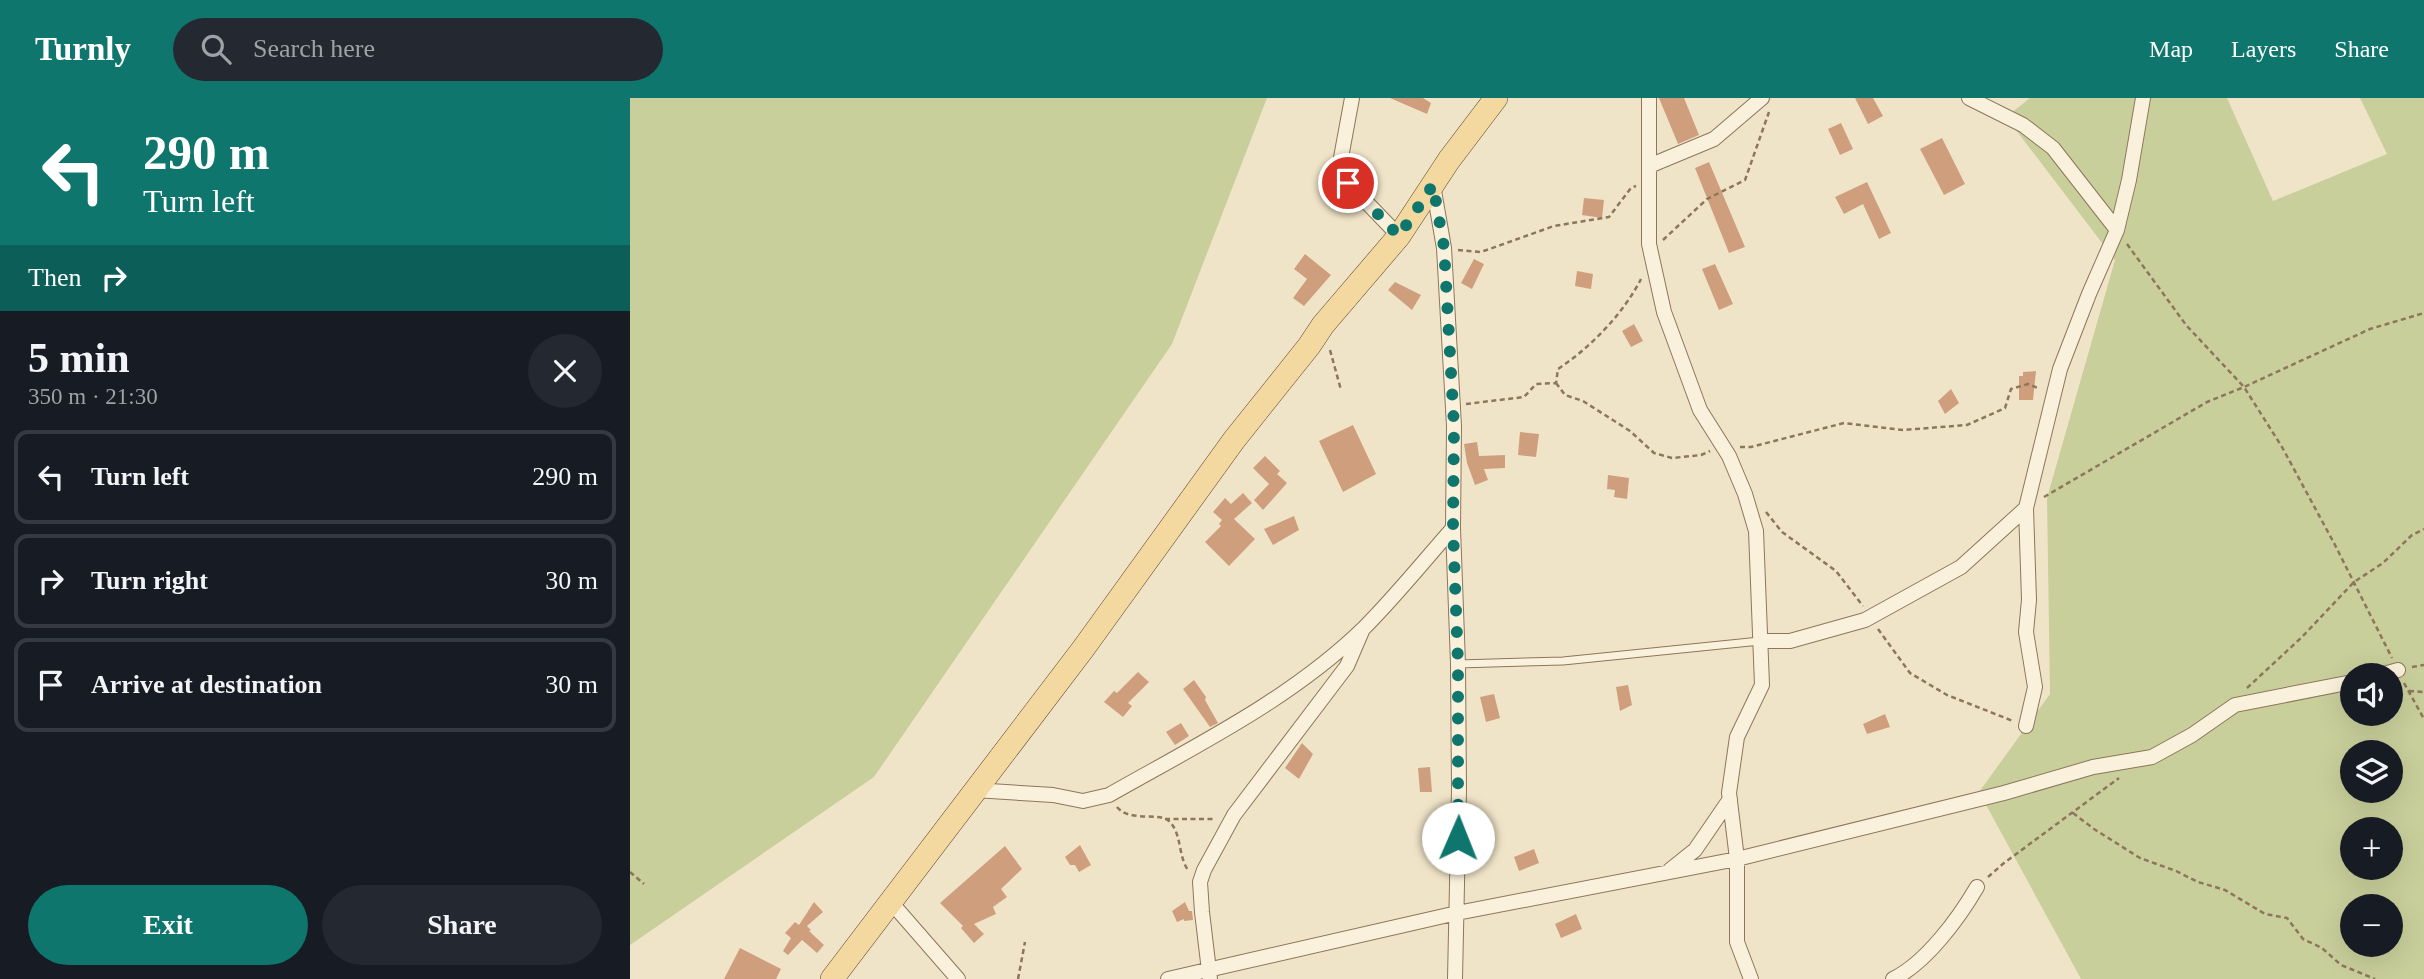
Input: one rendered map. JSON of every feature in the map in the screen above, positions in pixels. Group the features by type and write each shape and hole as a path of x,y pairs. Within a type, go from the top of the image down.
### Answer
{"main road":[{"path":"832,979 1083,649 1234,440 1323,325 1399,236 1496,98"}],"street":[{"path":"1352,98 1340,163 1348,183 1399,236"},
{"path":"1648,98 1649,244 1664,312 1700,410 1723,447 1745,494 1756,531 1762,685 1737,737 1730,799 1737,859 1737,942 1751,979"},
{"path":"1736,119 1745,98"},
{"path":"1969,98 2023,125 2053,148 2117,230"},
{"path":"2026,726 2035,687 2026,632 2029,600 2026,508 2060,369 2088,294 2117,230 2129,180 2143,98"},
{"path":"1649,173 1714,139 1736,119 1767,103"},
{"path":"1433,185 1444,247 1452,406 1458,664 1455,979"},
{"path":"1760,641 1790,641 1870,617 1961,566 2026,508"},
{"path":"974,790 1083,801 1109,795 1263,708 1312,671 1364,628 1453,528"},
{"path":"1210,974 1200,882 1204,870 1234,815 1347,666 1364,628"},
{"path":"1168,979 1210,974 1457,913 1737,859 2004,793 2093,767 2152,757 2192,735 2235,705 2340,684"},
{"path":"1668,872 1695,849 1730,799"},
{"path":"1893,979 1903,974 1938,941 1978,887"},
{"path":"890,901 958,979"}],"lane":[{"path":"1458,664 1563,661 1760,641"}],"path":[{"path":"1767,103 1745,180 1707,199 1663,240 1631,300 1579,355 1558,369 1556,383 1565,394 1583,401 1630,431 1654,453 1672,458 1700,455 1723,447 1751,447 1844,423 1903,430 1967,425 2005,408 2011,389 2028,384 2053,396"},
{"path":"1444,247 1481,252 1554,226 1609,218 1631,188 1649,173"},
{"path":"2117,230 2186,325 2244,387 2282,447 2394,663"},
{"path":"2026,508 2207,402 2370,329 2424,313"},
{"path":"1323,325 1340,390"},
{"path":"1452,406 1524,397 1536,384 1556,383"},
{"path":"1762,507 1782,532 1836,571 1856,594 1910,673 1947,695 1989,709 2026,726"},
{"path":"2226,711 2354,582 2383,562 2412,535 2424,529"},
{"path":"2403,680 2424,719"},
{"path":"2409,691 2424,692"},
{"path":"1978,887 2004,863 2120,778"},
{"path":"1109,795 1120,811 1137,817 1214,819 1234,815"},
{"path":"2073,813 2140,858 2225,890 2265,914 2287,918 2303,939 2322,948 2341,965 2375,979"},
{"path":"1165,819 1170,822 1177,836 1180,856 1186,868 1200,882"},
{"path":"630,872 644,884"},
{"path":"1018,979 1025,942"}],"green space":[{"path":"630,98 1267,98 1172,344 874,777 630,945"},
{"path":"2030,98 2227,98 2273,201 2387,154 2360,98 2424,98 2424,979 2081,979 1979,792 2050,694 2047,498 2115,260 2006,117"}],"building":[{"path":"1390,98 1423,98 1431,103 1427,114"},
{"path":"1659,98 1684,98 1699,135 1678,144"},
{"path":"1855,98 1873,98 1883,116 1868,124"},
{"path":"1841,123 1853,149 1840,155 1828,129"},
{"path":"1942,138 1965,184 1944,195 1920,149"},
{"path":"1709,162 1745,247 1729,253 1695,168"},
{"path":"1867,182 1891,233 1879,239 1863,204 1844,214 1835,197"},
{"path":"1584,198 1604,200 1602,218 1582,215"},
{"path":"1305,254 1331,275 1304,306 1293,298 1307,279 1294,269"},
{"path":"1474,259 1484,264 1472,289 1461,283"},
{"path":"1715,264 1733,304 1719,310 1702,269"},
{"path":"1577,271 1593,274 1591,289 1575,286"},
{"path":"1395,282 1421,295 1412,310 1388,290"},
{"path":"1634,324 1643,341 1631,347 1622,331"},
{"path":"2036,371 2033,400 2019,400 2019,376 2023,376 2023,372"},
{"path":"1951,389 1959,403 1945,414 1938,401"},
{"path":"1353,425 1376,474 1343,492 1319,441"},
{"path":"1520,432 1539,434 1536,457 1518,455"},
{"path":"1477,442 1479,456 1505,455 1505,468 1484,469 1488,480 1475,485 1464,444"},
{"path":"1265,456 1280,471 1277,474 1287,483 1263,510 1254,500 1269,484 1253,468"},
{"path":"1608,475 1629,478 1627,499 1614,497 1615,490 1607,489"},
{"path":"1243,493 1252,503 1234,519 1255,539 1229,566 1205,542 1221,526 1219,524 1222,520 1213,512 1225,498 1231,504"},
{"path":"1294,516 1299,530 1273,545 1264,529"},
{"path":"1138,672 1149,682 1128,703 1132,706 1123,717 1104,702"},
{"path":"1194,680 1206,697 1205,700 1218,723 1210,727 1183,689"},
{"path":"1628,685 1632,705 1620,711 1616,687"},
{"path":"1494,694 1500,718 1486,722 1480,697"},
{"path":"1885,714 1890,727 1867,734 1863,724"},
{"path":"1181,723 1189,736 1175,745 1166,732"},
{"path":"1302,743 1313,754 1299,779 1285,768"},
{"path":"1430,767 1432,792 1420,792 1418,768"},
{"path":"1080,845 1091,865 1079,872 1065,857"},
{"path":"1005,846 1022,869 1001,889 1007,897 993,907 996,914 974,924 984,934 974,943 961,928 963,926 940,903"},
{"path":"1534,849 1539,863 1519,871 1514,857"},
{"path":"814,902 823,912 807,926 824,945 817,953 802,940 788,955 783,951 791,938 785,933 795,922 799,925"},
{"path":"1185,902 1189,911 1192,911 1193,920 1184,919 1177,922 1172,911"},
{"path":"1576,914 1582,929 1561,938 1555,924"},
{"path":"740,948 781,969 776,979 724,979"}],"route":[{"path":"1348,183 1399,236 1433,185 1444,247 1454,426 1458,838"}]}
